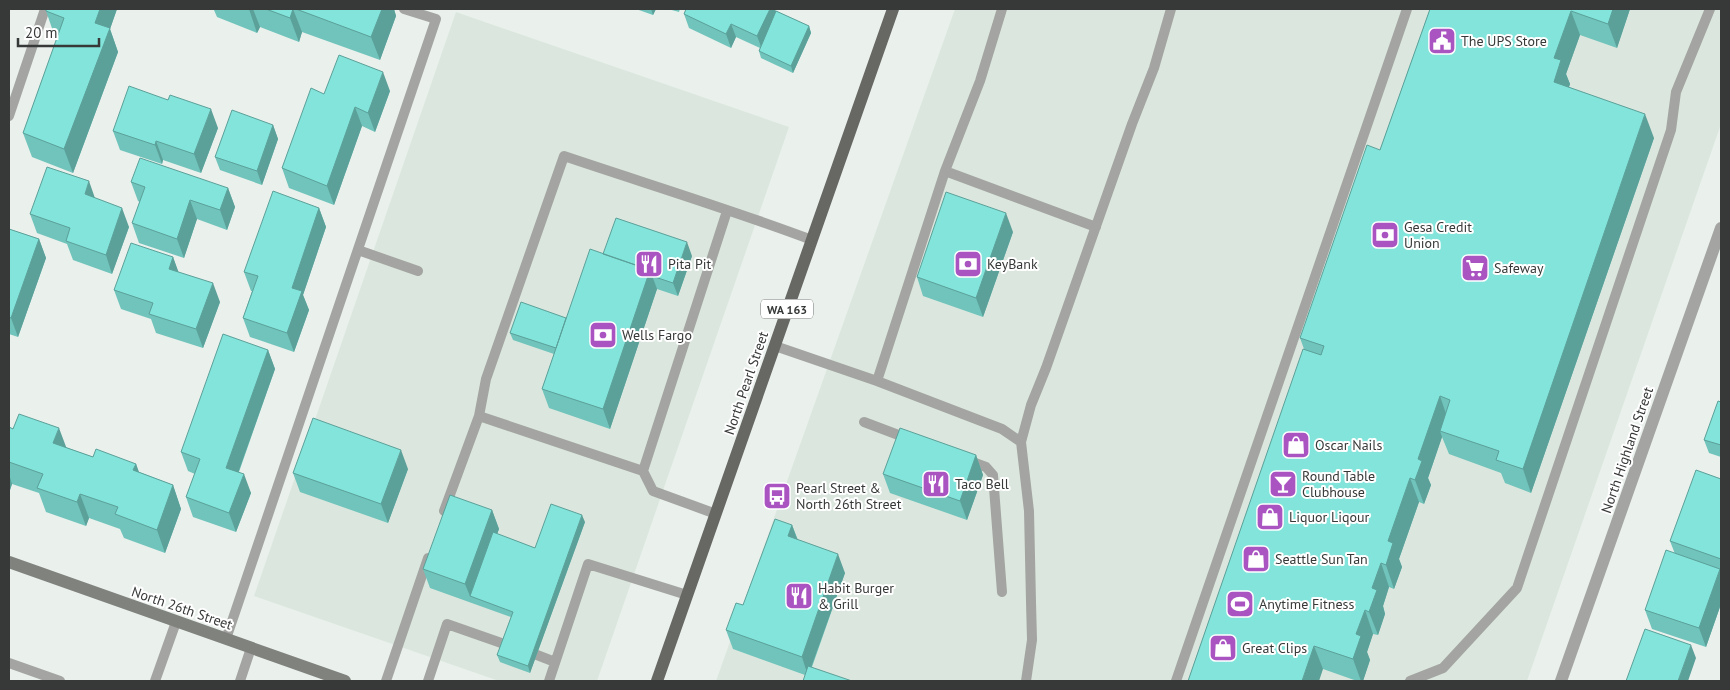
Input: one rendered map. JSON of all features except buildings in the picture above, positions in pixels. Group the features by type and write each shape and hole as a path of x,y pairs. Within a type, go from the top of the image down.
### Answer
{"main road":[{"name":"North Pearl Street","path":"657,681 893,9"}],"street":[{"name":"North Highland Street","path":"1561,681 1721,228"},
{"name":"North 26th Street","path":"9,562 345,681"}],"lane":[{"path":"9,116 45,9"},
{"path":"226,639 436,19 404,9"},
{"path":"877,381 946,171 980,82 1002,9"},
{"path":"1026,681 1032,640 1031,583 1029,510 1021,442 1031,405 1154,68 1171,9"},
{"path":"1176,681 1407,9"},
{"path":"1410,681 1443,668 1517,588 1671,130 1676,92 1710,9"},
{"path":"441,520 479,416 486,378 564,156 756,219 812,240"},
{"path":"946,171 1096,227"},
{"path":"716,514 653,491 643,471 727,211"},
{"path":"358,250 418,272"},
{"path":"775,346 877,381 1002,429 1021,442"},
{"path":"479,416 643,471"},
{"path":"864,422 916,441"},
{"path":"960,457 986,467 994,475 1002,592"},
{"path":"386,681 432,547"},
{"path":"549,681 588,564 687,595"},
{"path":"155,681 176,622"},
{"path":"428,681 447,624 506,645"},
{"path":"240,681 251,648"},
{"path":"537,655 555,662"},
{"path":"9,662 60,681"}],"shaded area":[{"path":"955,9 1721,9 1721,124 1527,681 716,681"},
{"path":"456,12 789,127 597,681 499,681 254,596"}],"place":[{"name":"The UPS Store","path":"1442,41"},
{"name":"Gesa Credit Union","path":"1385,235"},
{"name":"Pita Pit","path":"649,264"},
{"name":"KeyBank","path":"968,264"},
{"name":"Safeway","path":"1475,268"},
{"name":"Wells Fargo","path":"603,335"},
{"name":"Oscar Nails","path":"1296,445"},
{"name":"Taco Bell","path":"936,484"},
{"name":"Round Table Clubhouse","path":"1283,484"},
{"name":"Pearl Street & North 26th Street","path":"777,496"},
{"name":"Liquor Liqour","path":"1270,517"},
{"name":"Seattle Sun Tan","path":"1256,559"},
{"name":"Habit Burger & Grill","path":"799,596"},
{"name":"Anytime Fitness","path":"1240,604"},
{"name":"Great Clips","path":"1223,648"}]}
